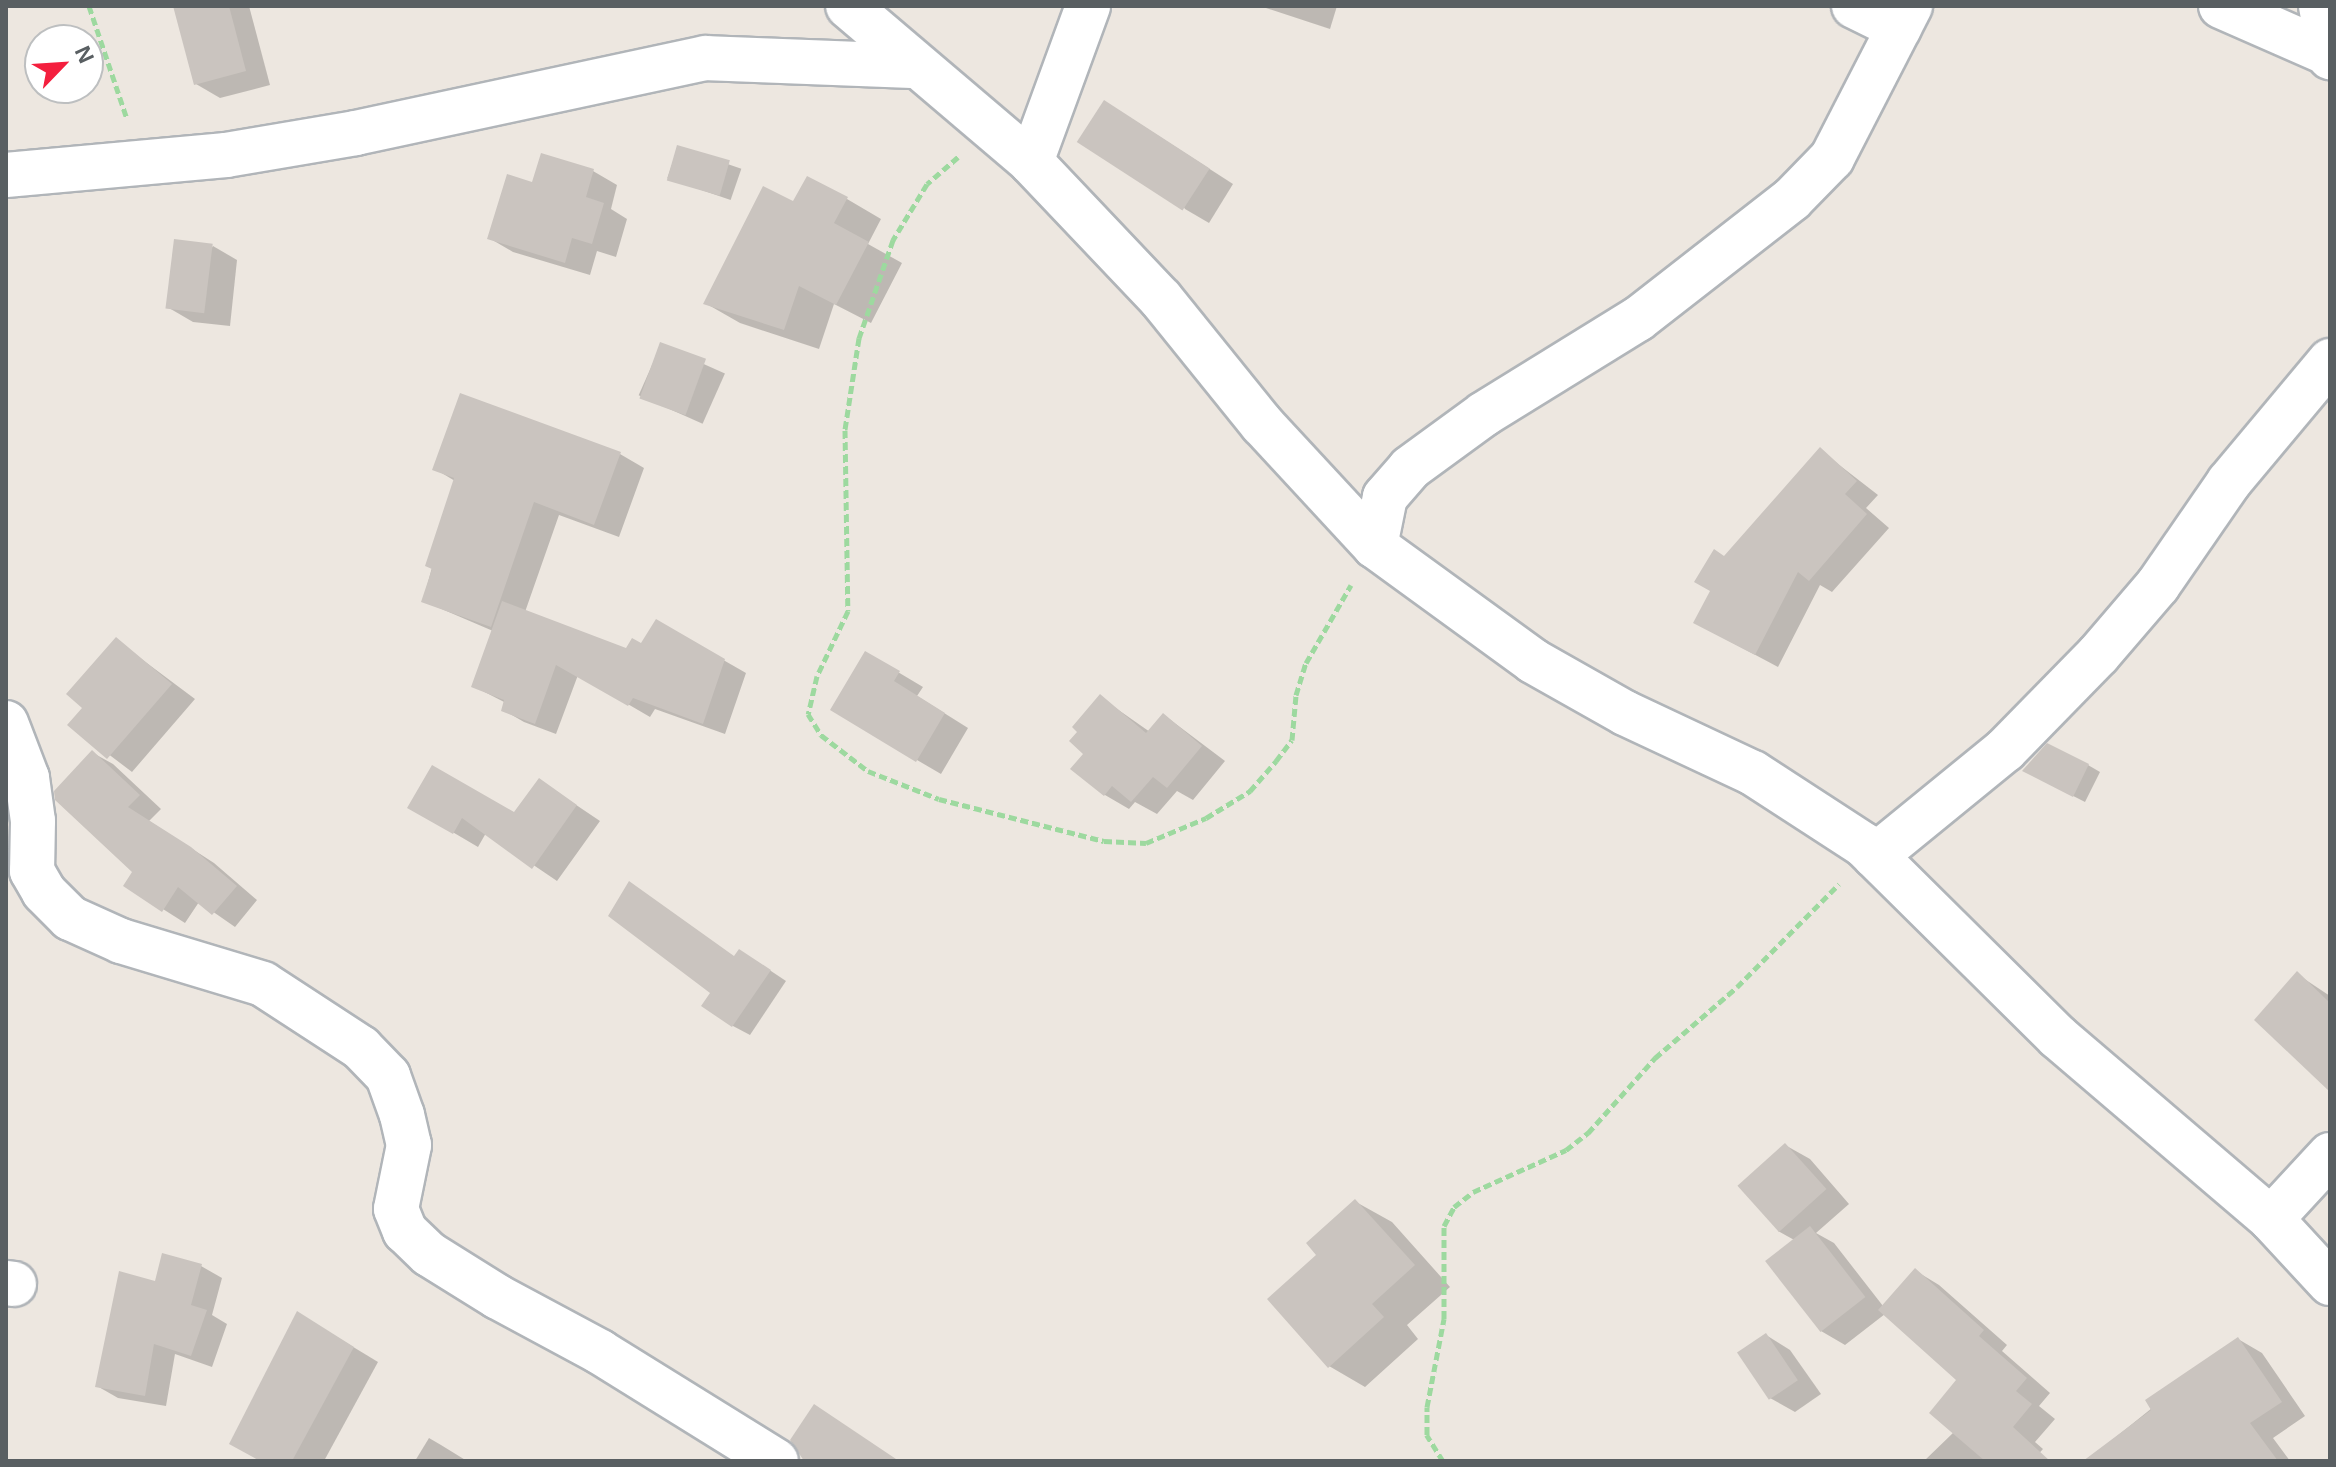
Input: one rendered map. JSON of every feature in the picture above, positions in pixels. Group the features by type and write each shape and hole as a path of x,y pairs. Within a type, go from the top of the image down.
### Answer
{"street":[{"path":"848,6 1031,162 1161,299 1262,424 1375,546 1533,661 1625,713 1753,773 1875,856 2058,1037 2271,1219 2330,1283"},
{"path":"1031,162 1088,6"},
{"path":"1375,546 1385,497 1410,468 1484,414 1638,319 1792,199 1832,158 1905,17 1854,6"},
{"path":"2221,6 2329,55"},
{"path":"2321,6 2329,55"},
{"path":"6,175 142,160 226,155 356,133 706,58 916,66"},
{"path":"1875,856 2005,750 2098,655 2158,585 2229,482 2330,361"},
{"path":"6,723 27,778 33,821 32,871 25,891 70,918 121,941 263,984 361,1048 388,1076 402,1115 409,1145 396,1209 405,1231 429,1254 498,1297 600,1352 776,1461"},
{"path":"2271,1219 2330,1155"}],"path":[{"path":"89,6 142,160"},
{"path":"991,127 927,184 893,240 859,338 845,430 848,611 817,676 808,714 821,735 868,771 939,799 1104,841 1146,843 1206,818 1250,791 1292,740 1296,695 1306,663 1375,546"},
{"path":"1443,1461 1427,1435 1427,1407 1444,1319 1444,1226 1454,1207 1473,1192 1566,1150 1588,1133 1655,1058 1737,987 1830,892 1875,856"}],"building":[{"path":"173,6 229,6 246,71 194,85"},
{"path":"1104,100 1210,169 1182,211 1077,142"},
{"path":"677,145 730,160 720,196 667,181"},
{"path":"541,153 594,169 586,197 604,203 592,244 572,238 565,263 487,239 507,174 532,182"},
{"path":"807,176 848,197 834,223 869,242 836,305 799,286 784,330 703,304 763,186 793,201"},
{"path":"174,239 213,244 204,313 165,308"},
{"path":"660,342 706,359 686,415 639,398"},
{"path":"460,393 621,452 594,525 534,502 491,627 421,602 432,569 425,566 454,478 432,470"},
{"path":"1820,447 1857,481 1845,494 1867,514 1809,581 1798,572 1755,655 1693,623 1710,591 1694,582 1714,549 1724,556"},
{"path":"502,601 626,648 632,638 641,643 656,619 725,659 703,724 633,698 628,706 556,665 535,724 501,711 504,700 471,687"},
{"path":"116,637 172,684 107,759 67,725 82,708 66,694"},
{"path":"865,651 900,671 894,681 945,713 916,762 830,710"},
{"path":"1100,694 1146,733 1163,713 1202,746 1167,788 1153,777 1131,802 1112,786 1104,796 1070,769 1083,754 1069,741 1077,732 1072,727"},
{"path":"2047,743 2089,764 2073,797 2022,771"},
{"path":"92,750 140,795 128,807 191,847 237,886 212,915 178,887 162,912 123,886 132,872 55,800 54,791"},
{"path":"432,765 514,812 539,778 577,805 532,869 462,818 453,834 407,808"},
{"path":"629,881 734,956 739,949 771,970 732,1027 701,1006 710,993 608,916"},
{"path":"2297,971 2330,1003 2330,1092 2254,1020"},
{"path":"1785,1143 1826,1189 1779,1232 1737,1186"},
{"path":"1355,1199 1415,1265 1372,1304 1384,1317 1328,1368 1267,1299 1316,1255 1306,1243"},
{"path":"1810,1226 1865,1297 1820,1332 1765,1261"},
{"path":"162,1253 202,1264 191,1305 207,1310 191,1356 154,1344 145,1396 95,1387 119,1271 155,1281"},
{"path":"1915,1268 1984,1330 1979,1336 2027,1378 2016,1391 2032,1404 2013,1427 2050,1461 1985,1461 1929,1413 1956,1380 1878,1310"},
{"path":"297,1311 354,1347 292,1461 260,1461 229,1444"},
{"path":"1766,1333 1798,1380 1769,1400 1737,1353"},
{"path":"2238,1337 2282,1402 2250,1423 2278,1461 2083,1461 2151,1410 2145,1400"},
{"path":"814,1404 899,1461 804,1461 790,1440"}]}
